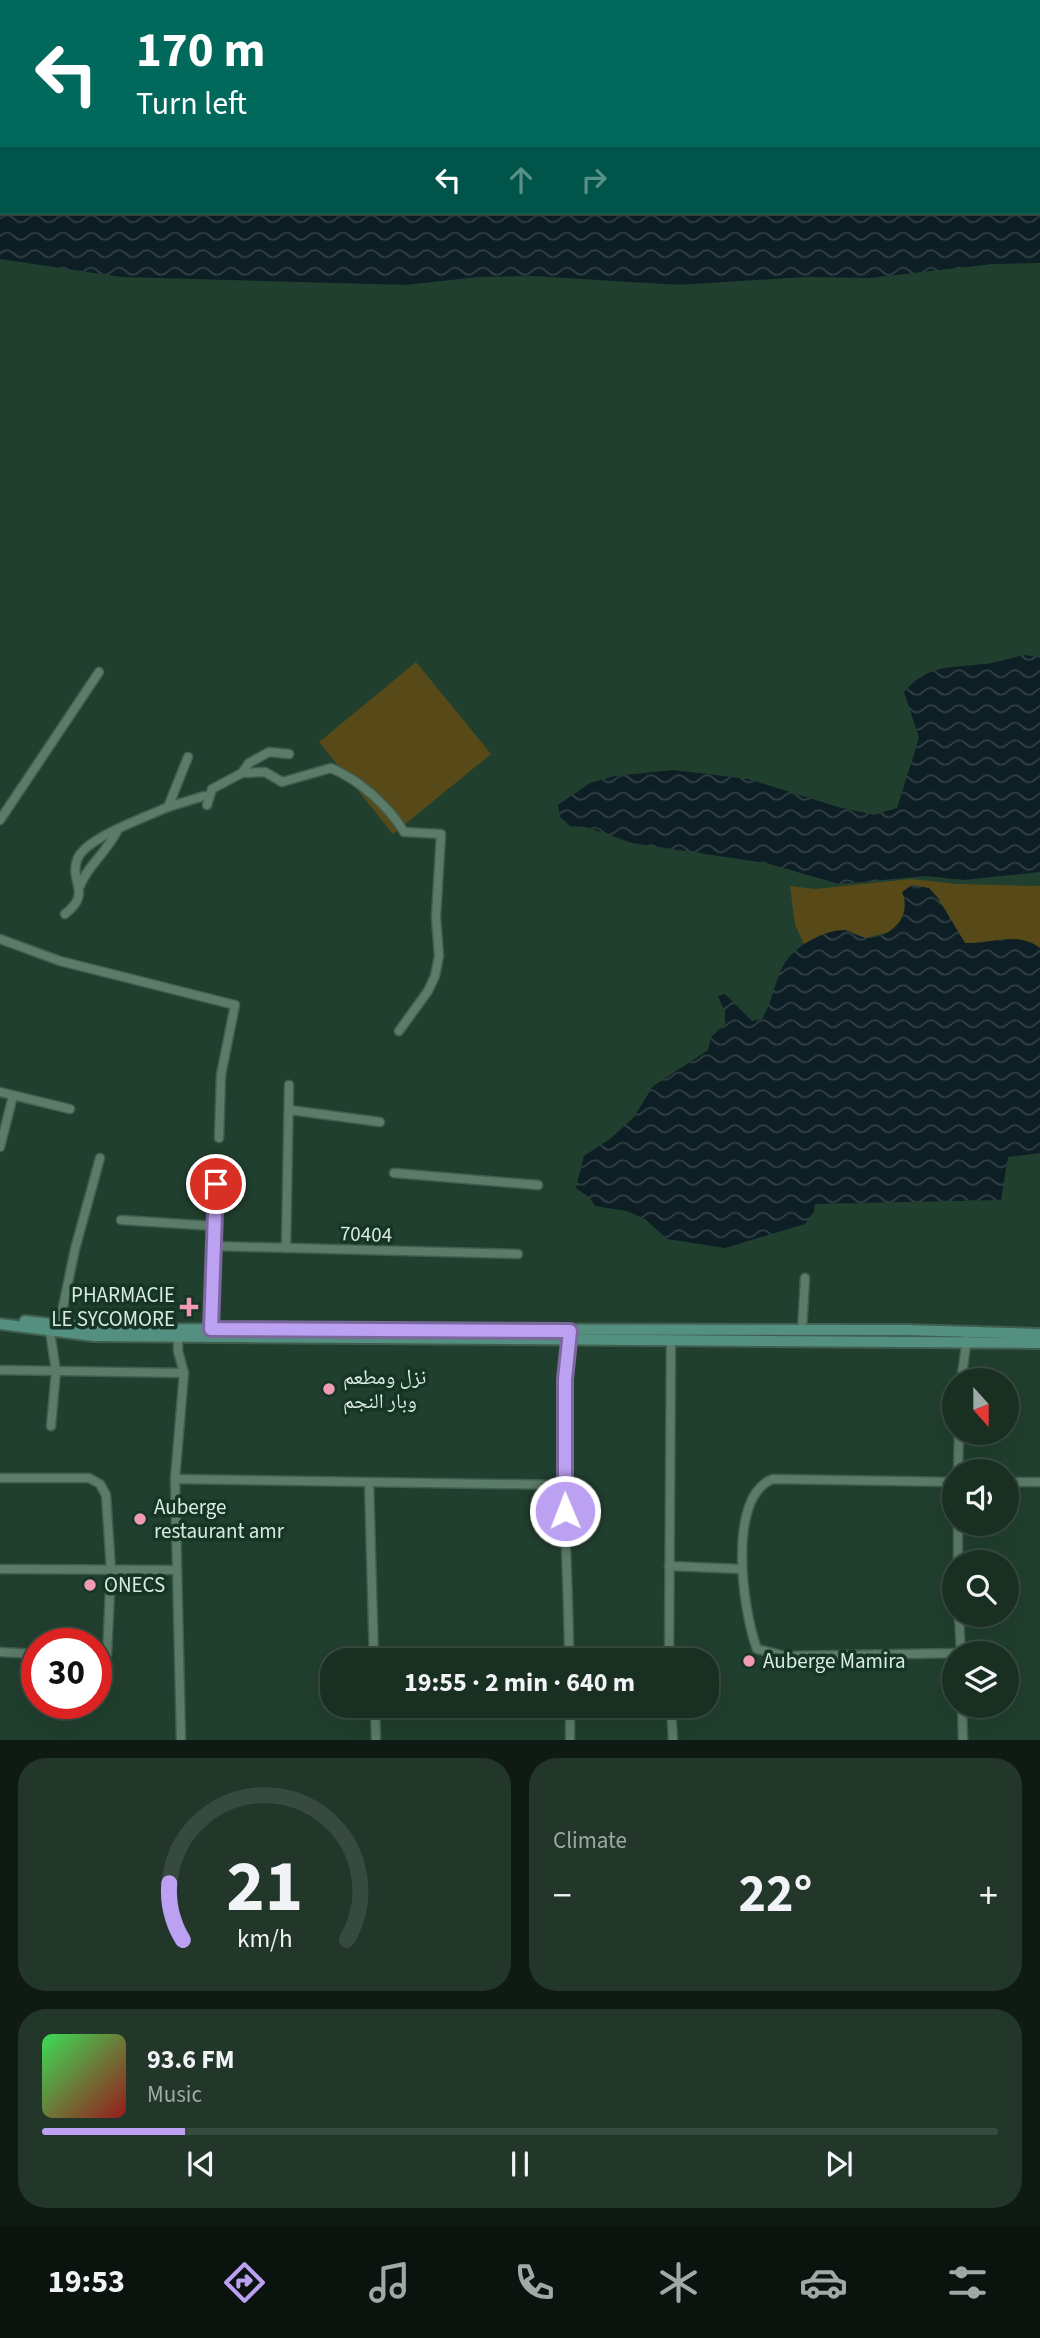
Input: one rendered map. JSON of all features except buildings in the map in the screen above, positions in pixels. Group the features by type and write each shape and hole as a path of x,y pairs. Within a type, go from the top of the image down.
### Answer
{"main road":[{"path":"0,1317 55,1329"},
{"path":"0,1324 55,1329 178,1333 570,1335 802,1331 967,1336 1040,1343"},
{"path":"178,1333 211,1329 671,1339 1040,1334"}],"street":[{"path":"0,820 99,672"},
{"path":"242,773 249,763 269,752 289,754"},
{"path":"170,806 188,757"},
{"path":"207,805 212,789 242,773 265,772 282,782 331,768 359,784 391,811 404,832 441,834 436,917 439,956 428,991 399,1031"},
{"path":"80,888 76,861 90,842 170,806 204,796"},
{"path":"65,914 76,904 84,876 109,846 117,831"},
{"path":"0,939 60,961 235,1005 221,1075 219,1138"},
{"path":"286,1248 289,1086"},
{"path":"0,1092 70,1109"},
{"path":"0,1147 13,1096"},
{"path":"290,1110 380,1122"},
{"path":"51,1426 56,1371 55,1329 100,1158"},
{"path":"394,1173 538,1185"},
{"path":"211,1329 216,1184"},
{"path":"121,1220 214,1226"},
{"name":"70404","path":"213,1246 518,1254"},
{"path":"802,1331 805,1278"},
{"path":"178,1333 184,1373 175,1479 181,1740"},
{"path":"569,1648 565,1379 570,1335"},
{"path":"963,1368 967,1336"},
{"path":"669,1648 671,1339"},
{"path":"0,1370 184,1373"},
{"path":"0,1478 89,1478 100,1484 106,1495 111,1570 108,1628"},
{"path":"175,1479 565,1485"},
{"path":"942,1482 773,1479 766,1482 756,1490 748,1505 742,1569 751,1632 757,1649 785,1656 942,1653"},
{"path":"369,1482 374,1648"},
{"path":"1019,1482 1040,1482"},
{"path":"668,1566 742,1569"},
{"path":"0,1569 177,1570"},
{"path":"0,1652 21,1653"},
{"path":"375,1718 376,1740"},
{"path":"569,1718 570,1740"},
{"path":"672,1718 673,1740"},
{"path":"962,1718 963,1740"}],"shaded area":[{"path":"416,662 491,754 393,834 319,742"},
{"path":"911,879 956,884 1040,886 1040,948 1013,939 965,943 929,888 907,905 903,919 889,932 866,938 845,930 825,934 804,944 795,925 790,886 815,889"}],"water":[{"path":"0,214 1040,214 1040,263 993,264 869,278 805,277 679,285 534,276 478,277 405,285 121,277 0,259"},
{"path":"1026,655 1040,658 1040,872 963,880 926,876 839,884 766,863 632,843 586,827 570,826 560,817 558,805 590,783 615,776 673,770 748,779 838,807 874,815 897,808 919,738 904,692 922,676 940,669"},
{"path":"912,885 929,888 965,943 1013,939 1023,940 1040,948 1040,1153 1008,1157 1001,1200 815,1204 814,1212 805,1224 725,1248 667,1239 645,1219 627,1211 595,1206 590,1198 576,1188 584,1156 610,1139 634,1117 653,1086 708,1050 711,1037 725,1024 725,1012 718,996 725,994 752,1021 762,1019 779,975 794,952 829,932 845,930 868,938 885,934 898,924 902,917 902,892"}],"place":[{"name":"PHARMACIE LE SYCOMORE","path":"189,1307"},
{"name":"نزل ومطعم وبار النجم","path":"329,1389"},
{"name":"Auberge restaurant amr","path":"140,1519"},
{"name":"ONECS","path":"90,1585"},
{"name":"Auberge Mamira","path":"749,1661"}],"route":[{"path":"216,1184 211,1329 570,1331 565,1379 565,1511"}]}
